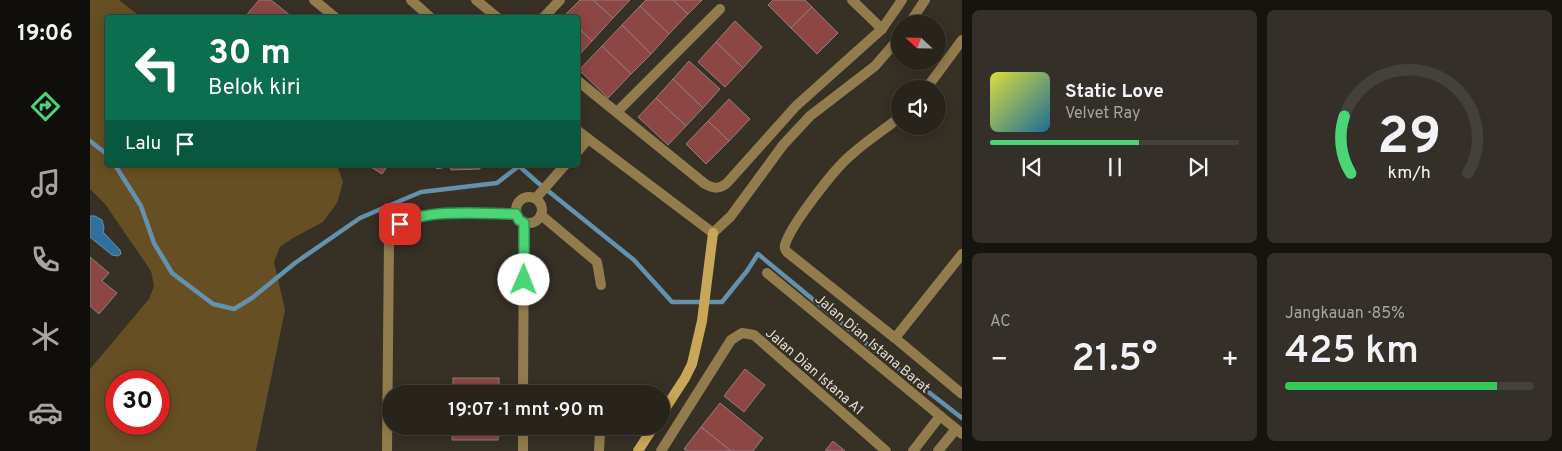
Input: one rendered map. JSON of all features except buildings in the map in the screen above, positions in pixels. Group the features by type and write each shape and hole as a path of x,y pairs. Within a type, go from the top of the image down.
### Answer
{"street":[{"path":"314,0 332,15"},
{"path":"411,0 428,15"},
{"path":"476,0 494,15"},
{"path":"545,15 560,0"},
{"path":"852,0 882,30"},
{"path":"580,83 705,184 711,187 722,187 796,106 882,30 902,0"},
{"path":"915,15 924,0"},
{"path":"617,112 720,9"},
{"path":"933,80 962,40"},
{"path":"670,401 692,364 702,321 713,234 731,216 783,145 810,116 875,66 891,47"},
{"path":"891,124 851,154 839,166 800,218 784,246 787,252 962,394"},
{"path":"580,133 713,234"},
{"path":"580,149 588,139"},
{"path":"537,196 542,208 542,215 532,223 524,223 519,220 515,207 518,201 523,197 537,196 562,168"},
{"path":"387,451 389,240 391,232 394,228 410,219 428,216 516,214"},
{"path":"542,215 597,262 601,285"},
{"path":"523,385 524,223"},
{"path":"895,338 962,254"},
{"name":"Jalan Dian Istana Barat","path":"767,273 959,432"},
{"name":"Jalan Dian Istana A1","path":"661,451 731,340 742,333 754,335 886,451"},
{"path":"912,451 940,416"},
{"path":"938,451 959,432"},
{"path":"523,435 523,451"},
{"path":"599,451 600,435"},
{"path":"638,451 648,435"}],"shaded area":[{"path":"90,0 119,0 138,15 105,15 105,167 338,167 343,182 337,203 323,222 280,247 274,262 285,310 256,451 90,451 90,369 149,299 154,286 151,271 105,204 90,189"}],"water":[{"path":"90,216 95,216 102,220 103,232 120,250 121,254 118,256 112,255 90,237"}],"waterway":[{"path":"90,141 105,153"},
{"path":"116,167 141,206 154,243 172,273 213,304 234,309 252,298 295,263 360,218 421,192 497,183 518,167"},
{"path":"520,167 634,260 672,302 722,302 758,254 873,349 962,418"}],"route":[{"path":"400,224 410,219 428,216 516,214 519,220 524,223 524,280"}]}
